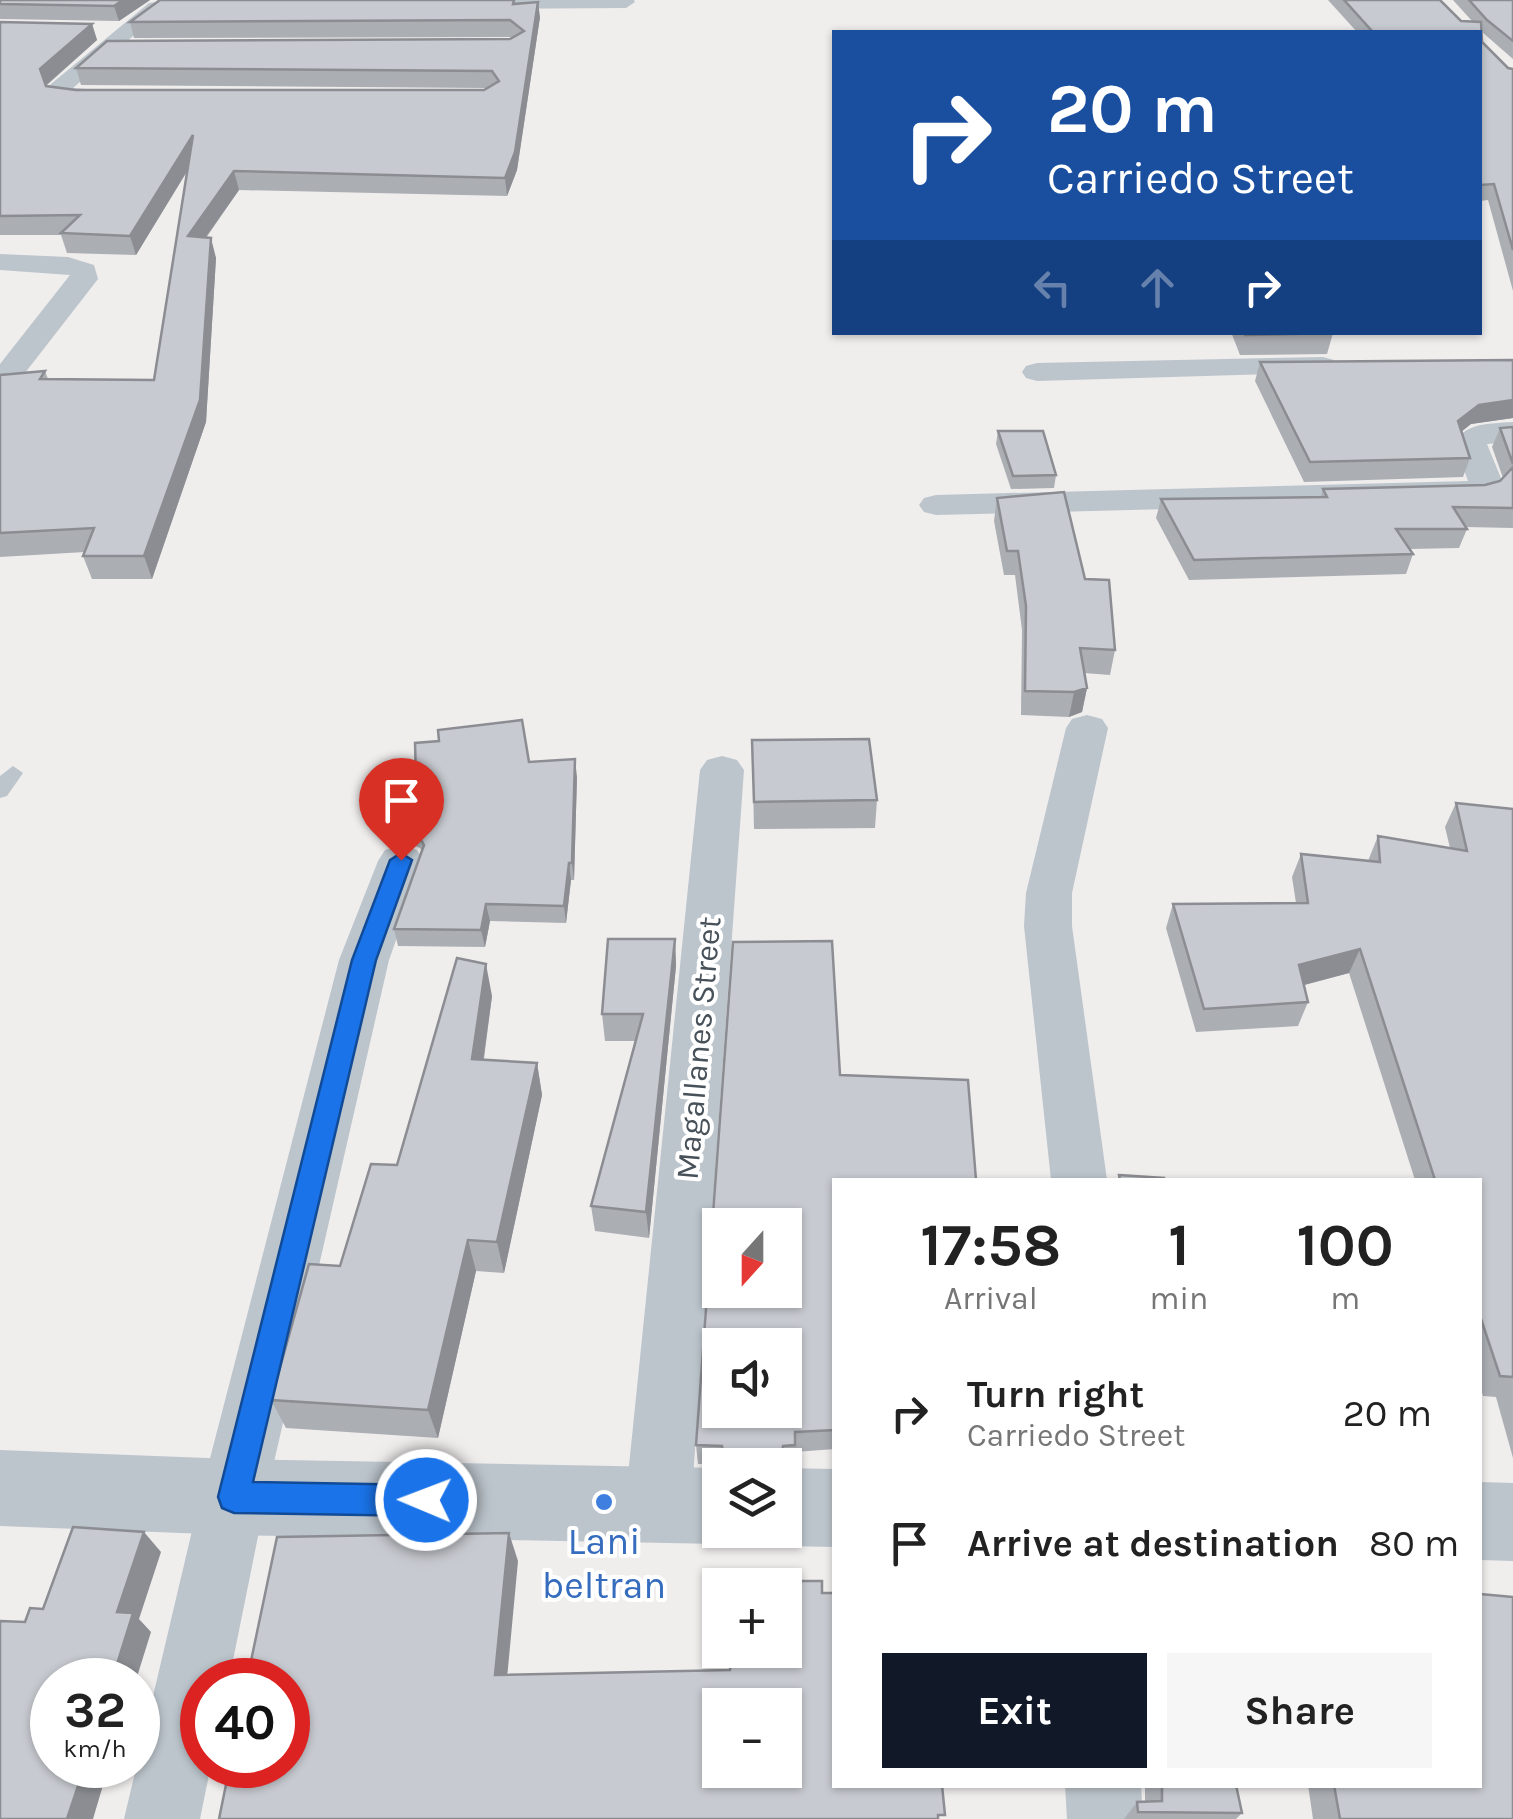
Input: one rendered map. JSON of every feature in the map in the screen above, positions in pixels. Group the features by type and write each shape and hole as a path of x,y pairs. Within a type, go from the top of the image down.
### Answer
{"street":[{"path":"423,3 626,2"},
{"path":"138,97 60,94 59,89 124,31 162,4 208,4"},
{"path":"89,30 124,31"},
{"path":"107,48 147,48"},
{"path":"0,262 68,265 84,271 84,279 0,384"},
{"path":"1036,372 1354,366"},
{"path":"936,506 1477,491 1486,483 1470,442 1477,435 1513,432"},
{"path":"1079,1178 1048,926 1049,893 1086,728"},
{"name":"Magallanes Street","path":"689,1505 722,770"},
{"path":"162,1819 234,1497 364,960 401,860"},
{"path":"0,1488 234,1497 689,1505"},
{"path":"802,1507 832,1508"},
{"path":"1482,1521 1513,1522"},
{"path":"1103,1788 1105,1819"}],"lane":[{"path":"0,791 12,773"}],"building":[{"path":"0,0 123,0 114,6 0,4"},
{"path":"160,0 538,2 515,152 505,178 234,171 188,236 211,238 200,400 144,556 83,556 94,528 0,533 0,375 45,371 40,379 154,380 193,135 130,236 61,233 80,215 0,216 0,22 92,24 40,69 46,86 76,90 484,90 499,81 492,71 76,68 107,41 510,39 524,31 510,20 130,22"},
{"path":"1344,0 1440,0 1461,21 1481,22 1481,30 1371,30"},
{"path":"1469,0 1513,0 1513,41 1487,20"},
{"path":"1482,42 1513,69 1513,250 1494,184 1482,185"},
{"path":"1513,360 1513,400 1479,405 1458,421 1470,458 1310,462 1260,362"},
{"path":"1513,427 1513,464 1500,428"},
{"path":"998,431 1043,431 1056,475 1013,476"},
{"path":"1513,467 1513,508 1453,507 1467,529 1396,529 1413,554 1194,560 1161,499 1327,497 1323,489 1485,485 1500,481"},
{"path":"1064,492 1085,579 1109,580 1115,650 1080,648 1087,688 1074,692 1025,691 1026,606 1018,551 1007,551 997,498"},
{"path":"522,720 529,762 575,759 572,863 564,906 486,904 481,930 394,929 424,845 416,831 409,828 416,777 415,743 439,741 438,730"},
{"path":"869,739 877,800 754,802 752,740"},
{"path":"1456,803 1513,809 1513,1377 1500,1376 1482,1322 1482,1178 1434,1178 1360,949 1299,965 1308,1002 1204,1009 1173,904 1308,903 1301,854 1380,862 1378,836 1467,851"},
{"path":"608,939 675,939 646,1212 591,1206 643,1014 602,1014"},
{"path":"832,941 840,1075 968,1080 976,1178 832,1178 832,1430 795,1432 795,1445 783,1448 696,1445 702,1363 702,1428 802,1428 802,1328 705,1328 706,1308 802,1308 802,1208 713,1208 733,942"},
{"path":"457,958 486,964 472,1059 537,1063 497,1242 468,1240 428,1410 271,1400 309,1264 340,1266 371,1164 397,1165"},
{"path":"1119,1175 1164,1178 1120,1178"},
{"path":"73,1527 144,1532 117,1612 133,1613 119,1658 30,1658 30,1788 77,1788 67,1819 0,1819 0,1621 25,1622 30,1608 43,1609"},
{"path":"509,1533 495,1675 802,1668 802,1581 822,1581 822,1593 832,1593 832,1788 942,1788 945,1815 938,1815 938,1819 219,1819 225,1788 310,1788 310,1658 252,1658 277,1537"},
{"path":"1482,1594 1513,1597 1513,1819 1340,1819 1335,1788 1482,1788"},
{"path":"1162,1788 1237,1788 1242,1813 1138,1812 1137,1802 1162,1801"}],"place":[{"name":"Lani beltran","path":"604,1502"}],"route":[{"path":"401,860 364,960 234,1497 426,1500"}]}
